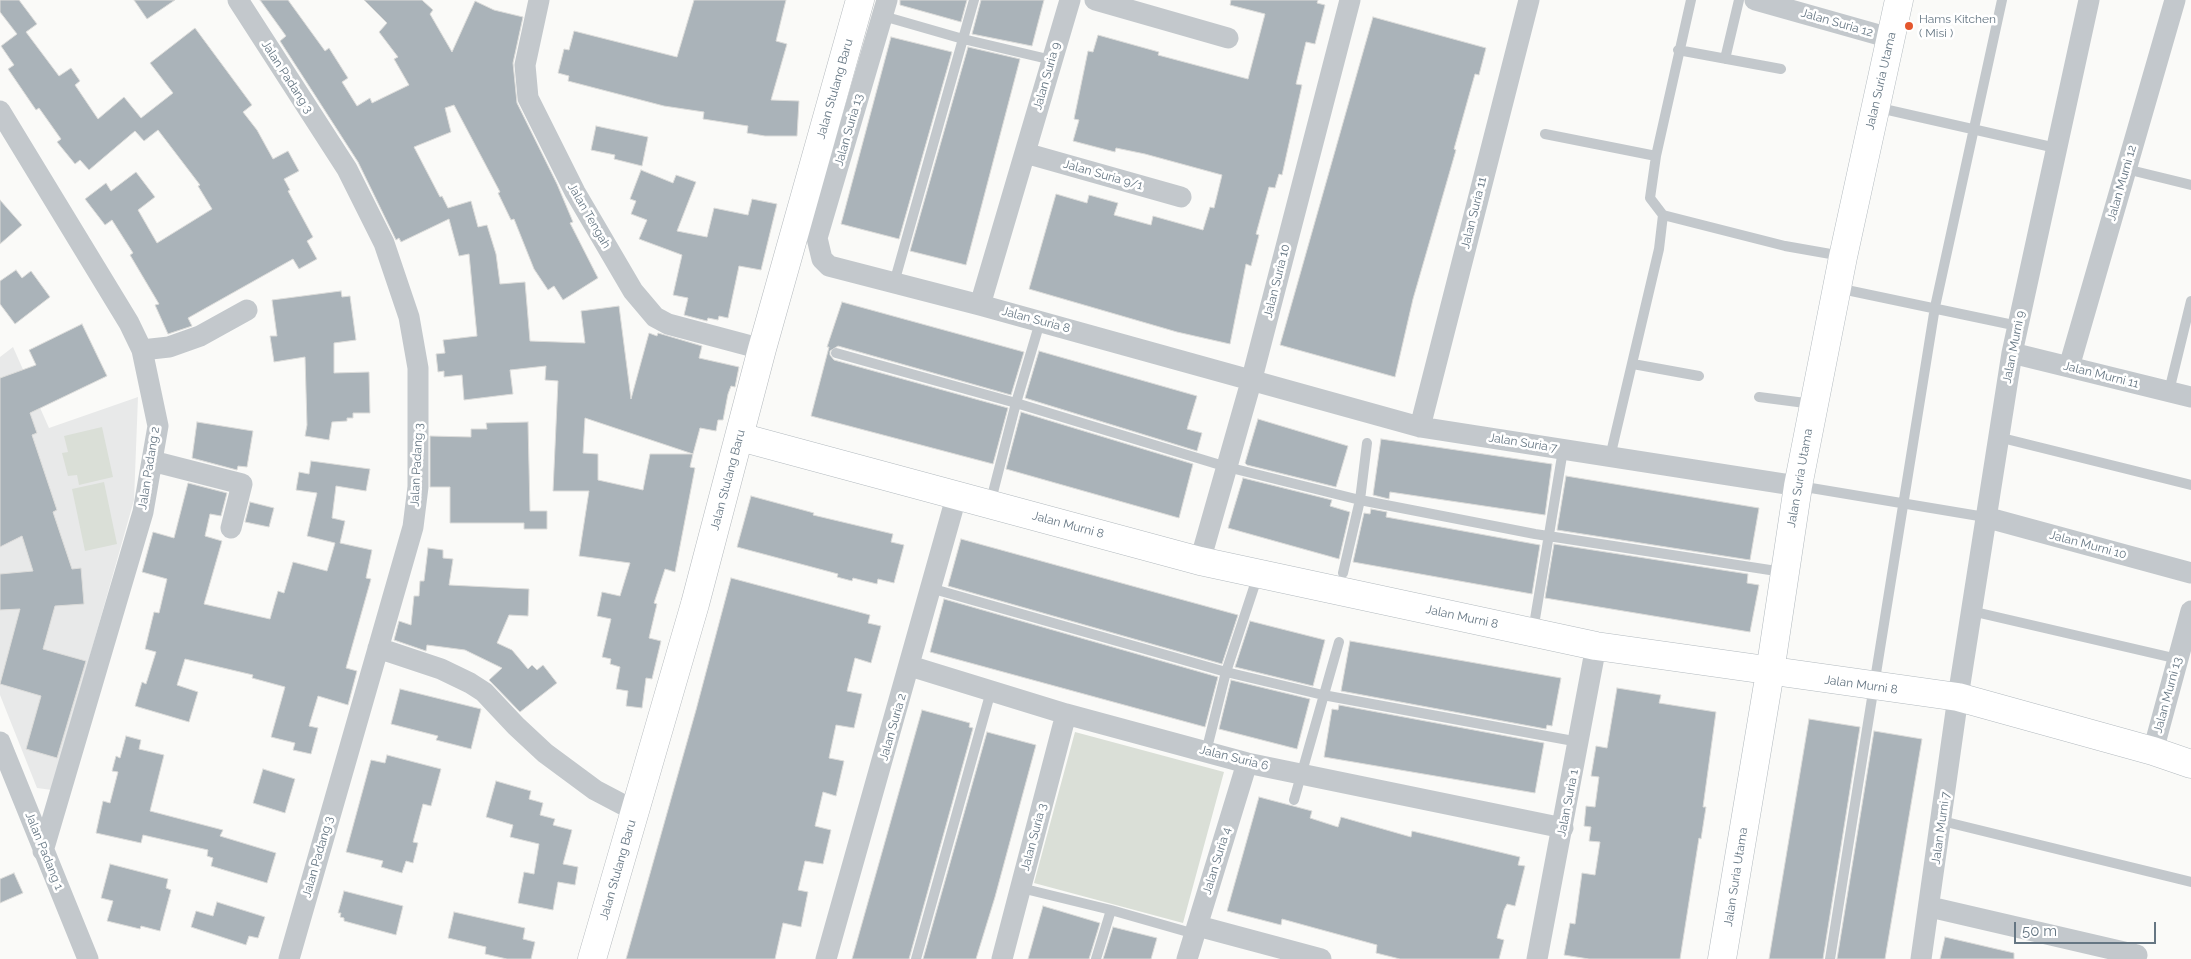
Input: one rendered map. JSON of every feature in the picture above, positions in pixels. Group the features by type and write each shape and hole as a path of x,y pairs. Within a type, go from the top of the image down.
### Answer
{"main road":[{"name":"Jalan Stulang Baru","path":"592,959 695,604 762,349 860,0"},
{"name":"Jalan Suria Utama","path":"1722,959 1770,672 1798,486 1836,288 1874,107 1899,0"},
{"name":"Jalan Murni 8","path":"740,437 1200,561 1596,646 1874,687 1958,697 2153,751 2191,764"}],"street":[{"name":"Jalan Padang 3","path":"238,0 347,169 384,243 409,317 418,368 418,487 413,527 289,959"},
{"name":"Jalan Tengah","path":"539,0 525,65 528,98 575,192 633,291 655,317 668,324 762,349"},
{"name":"Jalan Suria 9","path":"980,305 1070,0"},
{"path":"1095,0 1228,38"},
{"name":"Jalan Suria 10","path":"1200,561 1251,382 1350,0"},
{"name":"Jalan Suria 11","path":"1420,427 1528,0"},
{"name":"Jalan Suria 12","path":"1754,0 1890,38"},
{"name":"Jalan Murni 9","path":"1958,697 2012,353 2089,0"},
{"name":"Jalan Murni 12","path":"2069,367 2175,0"},
{"name":"Jalan Suria 13","path":"822,259 817,238 885,8"},
{"name":"Jalan Padang 2","path":"0,110 129,323 142,350 158,426 143,512 43,851"},
{"name":"Jalan Suria 9/1","path":"1025,153 1181,197"},
{"name":"Jalan Suria 8","path":"822,259 837,270 980,305 1251,382"},
{"path":"142,350 169,347 200,336 247,310"},
{"name":"Jalan Murni 11","path":"2012,353 2191,397"},
{"name":"Jalan Suria 7","path":"1251,382 1420,427 1798,486"},
{"path":"152,462 242,484 231,528"},
{"name":"Jalan Suria 2","path":"826,959 957,494"},
{"name":"Jalan Murni 10","path":"1985,517 2191,573"},
{"name":"Jalan Murni 13","path":"2153,751 2191,611"},
{"name":"Jalan Suria 1","path":"1537,959 1596,646"},
{"path":"378,648 441,668 470,683 484,692 516,726 545,752 595,790 635,811"},
{"name":"Jalan Suria 6","path":"910,666 1066,714 1247,763 1563,828"},
{"name":"Jalan Murni 7","path":"1922,959 1958,697"},
{"name":"Jalan Suria 3","path":"1002,959 1066,714"},
{"name":"Jalan Padang 1","path":"0,742 88,959"},
{"name":"Jalan Suria 4","path":"1187,959 1247,763"},
{"path":"1930,907 2137,955"},
{"path":"1196,930 1321,959"}],"lane":[{"path":"894,283 974,0"},
{"path":"1691,0 1678,50 1656,156 1650,198 1663,215 1785,246 1843,256"},
{"path":"1725,59 1739,0"},
{"path":"1830,959 1935,307 2002,0"},
{"path":"885,8 963,39 1052,60"},
{"path":"1678,50 1781,69"},
{"path":"1874,107 2056,148"},
{"path":"1545,134 1656,156"},
{"path":"2126,169 2191,186"},
{"path":"1610,457 1659,249 1663,215"},
{"path":"1836,288 1935,307 2018,326"},
{"path":"2169,391 2191,301"},
{"path":"990,504 1016,403 1040,322"},
{"path":"836,354 1016,403 1227,467 1360,500 1547,536 1784,572"},
{"path":"1633,364 1699,376"},
{"path":"1759,397 1814,404"},
{"path":"1998,437 2191,485"},
{"path":"1343,573 1360,500 1367,444"},
{"path":"1533,632 1547,536 1563,450"},
{"path":"1798,486 1985,517"},
{"path":"1206,752 1226,672 1258,574"},
{"path":"930,588 1226,672 1322,695 1579,742"},
{"path":"1971,611 2178,659"},
{"path":"1294,800 1322,695 1339,642"},
{"path":"916,959 991,691"},
{"path":"1942,821 2191,882"},
{"path":"1021,888 1196,930"},
{"path":"1096,959 1111,910"}],"shaded area":[{"path":"13,347 49,428 138,397 134,500 52,790 37,788 0,695 0,357"},
{"path":"102,427 113,477 79,485 77,475 68,476 62,453 68,452 64,436"},
{"path":"104,482 117,544 85,551 72,489"},
{"path":"1075,732 1224,772 1183,923 1034,883"}],"building":[{"path":"0,0 19,0 37,24 26,32 59,76 71,68 80,81 75,85 98,119 124,97 141,118 173,93 150,63 195,28 252,105 243,112 257,130 273,159 288,151 299,171 284,179 290,190 288,191 313,237 307,241 317,259 299,269 293,259 188,318 192,326 168,334 155,305 159,304 130,255 133,253 112,220 105,225 85,199 106,183 111,191 136,172 155,197 138,210 157,243 212,209 198,186 200,185 158,130 144,141 135,131 89,170 80,160 75,164 57,142 61,139 39,108 36,110 8,69 14,65 1,46 17,34 0,12"},
{"path":"134,0 175,0 147,19"},
{"path":"260,0 288,0 325,51 329,48 348,78 342,82 357,106 370,98 372,103 409,85 394,59 398,57 379,32 387,23 364,0 422,0 433,10 430,14 452,52 475,1 494,10 523,17 513,63 517,103 557,184 573,222 570,223 598,278 563,300 554,286 548,290 534,269 514,219 511,220 498,193 500,192 454,105 445,108 451,132 414,147 440,197 442,196 448,208 471,201 478,227 487,225 496,254 500,284 525,282 530,341 585,343 581,311 619,306 631,399 649,333 657,336 658,333 702,346 699,358 739,367 735,387 731,386 723,420 718,420 716,431 700,428 690,467 695,468 675,572 665,569 654,603 657,604 649,638 661,641 652,679 646,678 642,708 626,706 628,691 616,689 620,667 610,664 611,659 602,657 611,619 597,616 602,592 620,596 630,563 579,556 589,491 553,491 558,381 545,380 546,366 510,370 513,394 464,400 462,375 444,377 444,371 438,372 436,354 445,353 443,340 477,336 469,254 459,256 449,219 401,242 399,238 396,240 358,162 280,41 286,36","holes":["585,418 693,454 650,454 643,490 598,480 598,454 583,453"]},
{"path":"694,0 786,0 776,41 787,44 771,100 799,101 797,136 765,136 747,133 748,126 703,119 704,112 664,106 568,81 569,76 558,73 564,49 569,50 574,31 677,57"},
{"path":"900,0 967,0 961,22 900,5"},
{"path":"981,0 1044,0 1032,46 972,34"},
{"path":"1231,0 1318,0 1317,3 1325,5 1315,44 1306,42 1296,84 1302,85 1282,175 1279,174 1275,188 1269,187 1256,234 1259,235 1251,266 1246,264 1230,344 1177,332 1029,289 1056,194 1087,203 1089,195 1118,203 1114,215 1151,225 1153,216 1203,230 1210,207 1214,208 1222,175 1145,154 1116,148 1115,152 1073,141 1079,120 1074,119 1088,51 1093,52 1098,35 1159,52 1158,55 1248,79 1265,14 1230,5"},
{"path":"1373,17 1486,48 1479,75 1475,74 1454,149 1456,150 1413,299 1395,377 1280,345"},
{"path":"891,37 952,52 899,239 841,224"},
{"path":"968,47 1020,59 966,265 910,251"},
{"path":"596,126 648,137 642,166 614,159 615,155 591,150"},
{"path":"641,170 673,183 676,175 696,182 677,231 707,237 714,208 748,215 752,199 777,204 761,270 739,266 728,318 719,316 718,320 708,318 707,321 684,315 688,298 673,295 682,255 639,239 647,220 631,214 636,201 630,199"},
{"path":"0,200 22,225 0,244"},
{"path":"16,270 22,278 31,271 50,297 15,324 0,304 0,281"},
{"path":"341,291 342,297 350,296 356,340 334,343 334,373 369,372 370,413 353,413 353,418 347,418 347,421 332,422 329,440 305,436 307,425 305,357 274,362 270,336 277,336 272,300"},
{"path":"842,302 1024,352 1011,395 838,346 830,351 830,355 834,360 1008,408 993,464 811,416 829,347 827,347"},
{"path":"82,324 107,376 30,413 37,433 32,435 57,510 53,512 72,569 81,568 84,604 55,606 43,649 86,661 57,758 26,749 41,696 0,684 20,609 0,610 0,574 33,571 22,536 0,547 0,378 36,365 29,350"},
{"path":"1039,351 1197,396 1187,429 1202,433 1197,451 1025,398"},
{"path":"1021,412 1193,464 1179,518 1006,469"},
{"path":"1258,419 1348,446 1336,487 1247,465 1245,463"},
{"path":"197,422 253,431 247,467 238,466 237,470 192,458"},
{"path":"528,422 530,511 547,511 547,529 524,529 524,523 450,523 450,487 430,487 430,436 471,437 471,429 487,429 486,423"},
{"path":"1381,439 1552,464 1545,515 1390,492 1389,499 1373,495"},
{"path":"311,461 370,469 366,491 336,486 332,518 345,521 340,543 372,550 366,578 371,579 346,668 357,671 348,705 318,696 309,726 318,728 311,754 293,750 295,743 271,737 285,687 252,678 253,675 185,659 177,685 198,692 189,722 135,706 142,682 146,684 156,652 145,649 154,612 159,613 167,579 142,572 153,532 174,538 188,483 227,493 221,516 210,514 205,536 222,541 204,604 270,619 278,591 284,593 293,562 327,571 335,543 307,536 317,493 296,490 299,472 309,474"},
{"path":"1566,476 1759,508 1750,560 1557,530"},
{"path":"1243,478 1332,500 1330,506 1350,512 1339,559 1228,528"},
{"path":"751,496 814,513 813,515 893,534 891,542 904,545 894,583 878,579 877,584 853,578 852,581 837,577 838,574 737,547"},
{"path":"250,502 274,508 269,527 245,522"},
{"path":"1371,509 1387,512 1386,517 1540,545 1532,594 1353,562 1364,513 1370,514"},
{"path":"961,539 1238,615 1222,664 948,586"},
{"path":"1554,544 1748,574 1747,583 1759,585 1750,632 1545,598"},
{"path":"428,548 443,550 443,558 453,559 449,585 529,589 528,616 509,615 497,643 512,650 528,669 532,665 537,670 543,665 557,683 520,712 489,680 502,668 465,650 427,645 426,651 394,640 399,621 411,625 414,596 419,596 420,581 424,581"},
{"path":"731,578 870,615 868,623 881,626 871,663 855,658 847,691 862,694 854,728 836,725 829,758 844,761 836,796 823,792 815,826 831,830 823,864 805,861 798,890 808,892 801,927 783,923 775,959 626,959 696,710"},
{"path":"944,599 1218,677 1205,727 930,652"},
{"path":"1250,621 1325,640 1313,686 1235,667"},
{"path":"1350,641 1561,678 1552,726 1547,725 1546,729 1341,691"},
{"path":"1231,680 1310,699 1297,749 1219,729"},
{"path":"1617,688 1661,695 1659,703 1716,712 1703,807 1706,807 1701,839 1699,838 1680,959 1589,959 1564,955 1570,923 1575,924 1582,873 1595,875 1600,842 1589,841 1591,827 1584,826 1586,806 1595,807 1599,777 1591,776 1596,746 1607,748"},
{"path":"400,689 481,709 471,749 436,740 438,736 391,724"},
{"path":"1339,705 1544,743 1535,793 1324,757 1332,709 1338,710"},
{"path":"922,710 970,723 969,727 973,728 909,959 852,959"},
{"path":"1809,719 1860,727 1823,959 1769,959"},
{"path":"1874,731 1922,739 1885,959 1837,959"},
{"path":"987,732 1036,745 995,897 976,959 923,959"},
{"path":"126,736 141,740 139,749 164,755 150,811 223,830 220,836 276,853 267,883 211,866 213,858 207,856 208,850 143,835 141,843 96,833 103,801 110,803 118,772 112,771 116,756 120,758"},
{"path":"387,755 441,769 431,806 423,804 413,842 418,843 413,863 406,861 402,873 381,867 383,861 346,852 371,760 385,763"},
{"path":"263,769 295,779 285,813 253,803"},
{"path":"496,781 531,791 529,799 543,803 540,815 555,819 553,825 572,830 563,864 578,867 575,885 558,882 553,910 518,903 524,872 534,874 539,844 510,837 513,825 486,817"},
{"path":"1259,797 1312,811 1310,818 1338,827 1341,817 1411,837 1412,831 1520,857 1518,865 1525,866 1515,906 1507,904 1504,910 1497,938 1504,940 1499,959 1400,959 1376,953 1377,945 1282,919 1281,925 1227,911"},
{"path":"110,864 168,879 166,888 171,890 160,931 141,926 140,929 107,921 113,901 101,898"},
{"path":"14,873 23,893 0,903 0,879"},
{"path":"344,891 403,906 396,935 344,921 344,918 340,917 341,913 338,913"},
{"path":"217,902 265,917 258,938 249,936 246,945 191,927 196,911 213,916"},
{"path":"1043,906 1100,923 1089,959 1028,959"},
{"path":"454,912 525,928 523,939 535,942 531,959 507,959 485,954 486,947 448,938"},
{"path":"1113,927 1157,938 1151,959 1103,959"},
{"path":"1945,937 2014,953 2014,959 1940,959"}],"place":[{"name":"Hams Kitchen ( Misi )","path":"1909,26"}]}
